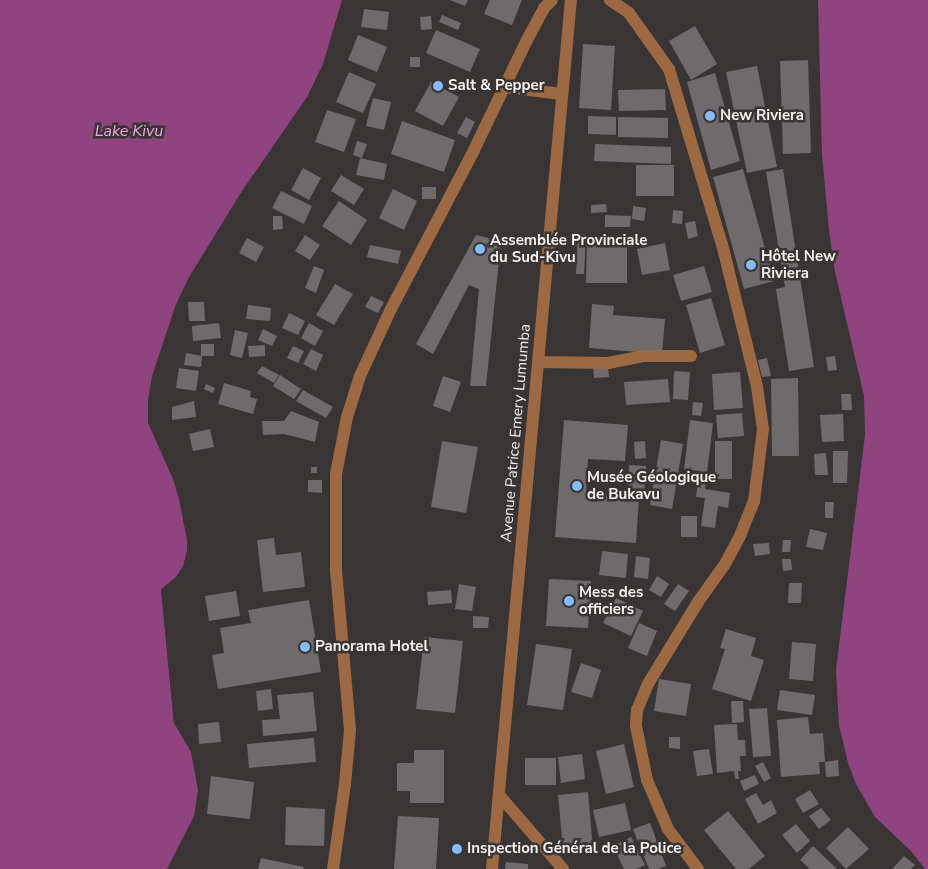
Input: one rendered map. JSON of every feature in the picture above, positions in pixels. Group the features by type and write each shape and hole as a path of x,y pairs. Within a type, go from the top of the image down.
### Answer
{"street":[{"path":"333,869 345,784 350,730 336,569 336,474 347,417 360,376 391,309 505,87 526,40 544,8 552,0"},
{"name":"Avenue Patrice Emery Lumumba","path":"492,869 571,0"},
{"path":"610,0 628,13 669,69 722,244 757,387 763,428 754,501 740,534 725,564 698,602 648,684 637,710 636,726 647,780 668,829 698,869"},
{"path":"505,87 562,94"},
{"path":"539,362 608,363 643,356 691,356"},
{"path":"499,795 563,869"}],"water":[{"name":"Lake Kivu","path":"0,0 342,0 323,64 307,97 242,191 189,277 176,304 152,376 148,400 148,423 173,479 187,540 187,551 183,566 176,577 161,589 174,723 191,752 198,790 194,816 167,869 0,869"},
{"path":"818,0 928,0 928,869 925,869 912,852 875,817 856,784 848,763 839,725 836,670 865,435 864,396 835,272 829,230 822,155"}],"pier":[{"path":"165,588 177,723 174,723 161,589"}],"building":[{"path":"450,0 468,0 465,6"},
{"path":"490,0 522,0 512,25 484,14"},
{"path":"364,9 389,12 387,30 361,27"},
{"path":"442,15 461,23 458,30 439,22"},
{"path":"431,16 432,29 421,30 420,17"},
{"path":"695,26 717,64 691,80 669,41"},
{"path":"436,30 480,49 470,72 426,53"},
{"path":"358,35 387,47 377,72 348,60"},
{"path":"583,44 615,46 611,110 579,108"},
{"path":"410,57 420,57 420,67 410,67"},
{"path":"808,60 811,153 783,154 780,61"},
{"path":"757,66 777,167 747,173 726,72"},
{"path":"349,72 376,84 363,113 336,102"},
{"path":"715,73 740,161 711,170 687,82"},
{"path":"431,82 459,97 443,126 415,111"},
{"path":"665,89 666,110 619,111 618,90"},
{"path":"373,98 391,102 384,130 366,126"},
{"path":"327,110 356,119 344,152 315,142"},
{"path":"588,116 616,117 616,135 588,134"},
{"path":"466,117 475,122 467,138 457,133"},
{"path":"618,117 668,118 668,138 618,137"},
{"path":"402,121 455,140 444,172 391,154"},
{"path":"357,141 367,144 362,158 353,155"},
{"path":"595,144 671,147 671,164 594,161"},
{"path":"360,158 387,164 384,180 356,175"},
{"path":"636,165 674,165 674,196 636,196"},
{"path":"303,168 321,178 309,200 291,190"},
{"path":"743,169 774,281 744,289 713,177"},
{"path":"783,169 814,367 789,371 776,289 785,287 766,172"},
{"path":"341,175 364,189 354,205 331,191"},
{"path":"422,187 436,187 436,199 422,199"},
{"path":"393,189 417,201 404,230 379,218"},
{"path":"281,191 312,206 304,224 272,208"},
{"path":"339,201 367,220 351,245 322,226"},
{"path":"606,204 607,212 591,213 591,205"},
{"path":"633,206 646,208 644,221 632,219"},
{"path":"673,210 683,211 682,224 672,223"},
{"path":"605,215 631,216 630,227 605,227"},
{"path":"273,216 282,216 283,229 273,230"},
{"path":"695,221 698,236 688,239 685,223"},
{"path":"578,234 586,234 584,274 576,274"},
{"path":"305,235 320,245 310,260 295,251"},
{"path":"476,235 501,241 486,386 470,386 479,289 469,285 433,354 416,344"},
{"path":"247,238 264,247 256,262 239,253"},
{"path":"587,239 627,239 627,283 586,283"},
{"path":"665,243 670,270 642,275 637,249"},
{"path":"370,245 401,251 398,264 367,257"},
{"path":"314,266 324,270 316,293 305,288"},
{"path":"704,266 712,292 681,301 673,275"},
{"path":"335,284 353,294 334,325 316,315"},
{"path":"371,296 384,302 378,313 365,307"},
{"path":"711,298 725,345 700,353 686,305"},
{"path":"188,302 204,302 205,321 189,321"},
{"path":"592,304 614,306 613,315 665,319 662,354 589,348"},
{"path":"248,305 271,308 270,321 246,319"},
{"path":"289,313 305,321 298,335 282,328"},
{"path":"219,323 221,338 193,341 192,326"},
{"path":"309,323 323,331 315,346 301,338"},
{"path":"263,329 277,336 272,346 258,340"},
{"path":"235,330 248,333 242,358 230,355"},
{"path":"201,344 214,344 214,356 201,356"},
{"path":"265,345 265,356 249,357 248,346"},
{"path":"293,346 304,351 298,363 287,358"},
{"path":"311,349 323,355 316,371 303,364"},
{"path":"186,353 202,356 201,367 184,365"},
{"path":"835,356 837,370 828,371 826,357"},
{"path":"767,358 771,376 762,377 758,360"},
{"path":"608,365 609,377 594,378 593,366"},
{"path":"262,366 279,375 274,383 257,373"},
{"path":"179,368 199,371 196,391 176,388"},
{"path":"674,371 690,372 688,400 673,399"},
{"path":"740,372 743,408 714,410 712,374"},
{"path":"280,375 301,389 294,399 273,386"},
{"path":"443,376 461,382 450,412 433,406"},
{"path":"798,378 799,456 772,456 771,379"},
{"path":"668,379 670,402 626,405 624,382"},
{"path":"224,383 251,391 250,397 257,399 253,414 218,404"},
{"path":"206,384 215,388 213,393 204,389"},
{"path":"303,390 333,407 326,418 296,401"},
{"path":"841,394 851,394 852,410 842,410"},
{"path":"194,401 196,417 172,420 172,407"},
{"path":"693,402 703,403 701,416 692,415"},
{"path":"291,411 319,422 315,442 284,434 263,435 262,421 284,421"},
{"path":"742,413 744,436 718,438 716,415"},
{"path":"843,414 844,441 822,442 820,415"},
{"path":"564,420 628,425 625,461 588,459 586,494 639,498 636,543 555,537"},
{"path":"690,420 713,423 705,489 730,493 728,508 718,506 715,528 701,526 705,498 696,497 699,471 684,469"},
{"path":"210,429 214,447 193,451 189,434"},
{"path":"661,440 683,444 672,509 650,505"},
{"path":"442,441 478,447 466,513 431,507"},
{"path":"645,441 646,458 635,459 634,442"},
{"path":"715,441 732,441 732,479 715,479"},
{"path":"833,451 848,451 847,483 833,483"},
{"path":"826,453 828,475 815,475 814,454"},
{"path":"629,465 646,466 644,497 628,497"},
{"path":"311,467 317,467 317,473 311,473"},
{"path":"308,480 322,480 322,493 308,492"},
{"path":"825,502 834,502 833,518 825,518"},
{"path":"681,516 697,516 697,537 681,537"},
{"path":"810,529 827,533 823,550 806,547"},
{"path":"274,538 276,555 301,552 305,587 263,592 257,540"},
{"path":"783,540 791,540 790,552 782,552"},
{"path":"769,543 770,554 755,556 753,544"},
{"path":"602,551 628,554 626,578 599,575"},
{"path":"636,556 650,558 648,579 634,577"},
{"path":"782,559 791,559 792,570 783,571"},
{"path":"657,576 669,584 661,597 649,590"},
{"path":"549,579 591,581 588,628 546,626"},
{"path":"789,583 802,583 801,603 788,603"},
{"path":"459,584 476,587 472,611 455,609"},
{"path":"678,584 689,591 675,611 664,604"},
{"path":"451,590 452,603 428,605 427,592"},
{"path":"236,591 240,616 209,621 205,596"},
{"path":"616,598 643,611 631,636 603,623"},
{"path":"309,600 321,672 218,689 212,655 224,653 220,628 251,623 248,610"},
{"path":"473,616 489,617 488,628 473,628"},
{"path":"639,623 657,631 647,656 628,648"},
{"path":"726,629 756,638 751,656 764,660 751,701 712,689 725,649 720,648"},
{"path":"424,637 463,641 455,713 416,709"},
{"path":"792,642 816,644 813,681 789,679"},
{"path":"536,644 572,649 563,710 527,705"},
{"path":"581,663 601,670 592,698 571,692"},
{"path":"659,679 691,684 686,716 654,711"},
{"path":"271,689 273,709 258,711 256,691"},
{"path":"780,690 815,695 812,715 777,710"},
{"path":"313,692 317,731 263,736 262,720 280,719 277,695"},
{"path":"731,701 743,701 744,722 732,723"},
{"path":"767,708 771,756 753,757 749,709"},
{"path":"808,717 810,734 823,733 825,762 819,762 820,774 781,777 777,720"},
{"path":"219,722 221,742 199,744 198,724"},
{"path":"737,724 738,740 745,740 746,756 740,756 741,771 738,771 739,779 735,779 734,771 717,773 714,725"},
{"path":"669,737 680,737 680,749 669,748"},
{"path":"314,738 316,762 249,768 247,744"},
{"path":"624,744 634,787 606,794 596,751"},
{"path":"709,749 713,774 697,776 693,751"},
{"path":"414,750 444,750 444,803 410,803 410,791 397,791 397,763 414,763"},
{"path":"582,754 585,779 561,783 558,757"},
{"path":"525,758 556,758 556,785 525,785"},
{"path":"838,760 839,776 826,777 825,762"},
{"path":"763,762 771,778 764,782 755,766"},
{"path":"755,775 759,784 744,791 740,781"},
{"path":"211,776 254,782 250,819 207,814"},
{"path":"810,790 819,804 803,813 795,799"},
{"path":"588,792 593,850 579,851 579,848 563,849 558,795"},
{"path":"756,793 763,805 771,800 777,813 758,824 745,799"},
{"path":"625,803 631,830 599,837 593,810"},
{"path":"286,807 325,809 324,846 285,845"},
{"path":"821,808 831,820 819,829 809,816"},
{"path":"728,811 765,856 749,869 736,869 704,830"},
{"path":"398,816 439,818 436,869 394,869"},
{"path":"650,823 666,866 658,869 649,869 633,829"},
{"path":"796,824 810,841 797,853 782,835"},
{"path":"848,827 869,849 846,869 826,848"},
{"path":"631,837 645,865 637,869 624,869 613,846"},
{"path":"813,846 837,869 810,869 800,860"},
{"path":"904,856 915,865 911,869 892,869"},
{"path":"261,858 304,867 303,869 258,869"},
{"path":"506,862 528,864 528,869 505,869"}],"place":[{"name":"Salt & Pepper","path":"438,86"},
{"name":"New Riviera","path":"710,116"},
{"name":"Assemblée Provinciale du Sud-Kivu","path":"480,249"},
{"name":"Hôtel New Riviera","path":"751,265"},
{"name":"Musée Géologique de Bukavu","path":"577,486"},
{"name":"Mess des officiers","path":"569,601"},
{"name":"Panorama Hotel","path":"305,647"},
{"name":"Inspection Général de la Police","path":"457,849"}]}
